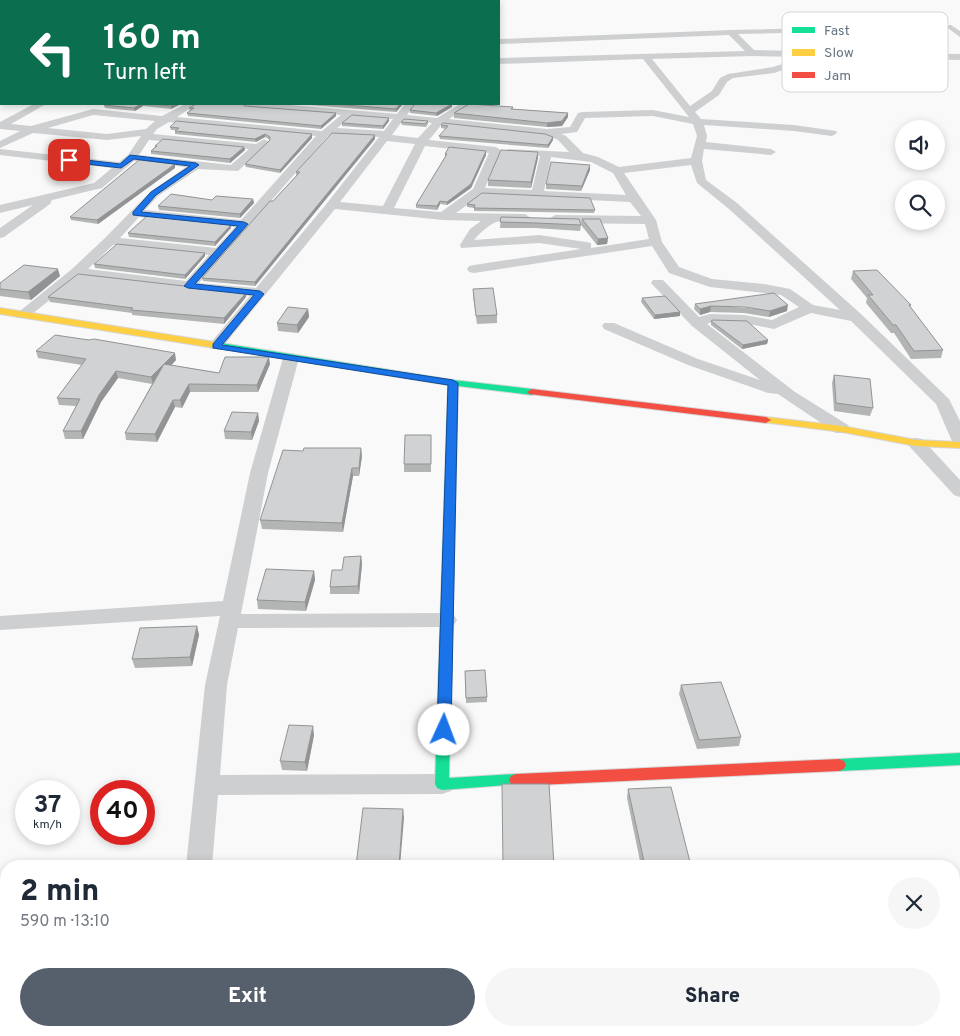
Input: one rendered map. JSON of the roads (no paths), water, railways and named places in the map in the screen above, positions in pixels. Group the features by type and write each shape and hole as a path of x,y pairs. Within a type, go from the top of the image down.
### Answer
{"main road":[{"path":"0,312 453,383 842,429 916,443 960,445"},
{"path":"453,383 442,784 960,760"}],"street":[{"path":"948,27 951,27 960,36"},
{"path":"500,41 782,31"},
{"path":"731,32 752,53"},
{"path":"500,61 782,53"},
{"path":"645,56 698,122 702,136 696,161 700,181 733,206 856,317 943,402 960,439"},
{"path":"689,111 716,93 723,80 731,76 782,67"},
{"path":"0,126 39,105"},
{"path":"0,209 98,186 132,157 153,127 190,105"},
{"path":"258,105 547,132 573,130 582,115 653,112 698,122 794,128 832,133"},
{"path":"216,346 332,205 409,105"},
{"path":"386,210 421,142 439,121 465,105"},
{"path":"0,145 32,129 93,112 163,119 169,117 324,134 331,131 385,136 421,142 579,156 594,159 617,171 634,199 650,220 656,242 674,270 710,283 785,292 809,308 856,317"},
{"path":"188,286 324,134 349,113"},
{"path":"0,126 107,137 148,135 258,147"},
{"path":"132,157 234,169 278,129"},
{"path":"547,132 562,138 579,156"},
{"path":"700,145 771,152"},
{"path":"443,216 478,192 496,150"},
{"path":"0,152 121,166"},
{"path":"537,194 546,154"},
{"path":"617,171 696,161"},
{"path":"22,315 77,272 110,241 154,194 196,165"},
{"path":"478,192 634,199"},
{"path":"8,196 22,203"},
{"path":"0,234 52,196"},
{"path":"332,205 443,216 650,220"},
{"path":"136,213 244,224"},
{"path":"496,218 484,224 469,236 466,245 539,239 604,249"},
{"path":"110,241 218,252"},
{"path":"474,269 656,242"},
{"path":"77,272 260,294"},
{"path":"658,283 697,323 790,395 842,429"},
{"path":"697,323 710,318 744,319 774,325 809,308"},
{"path":"608,326 693,362 790,395"},
{"path":"200,860 216,684 259,473 291,358"},
{"path":"916,443 960,491"},
{"path":"0,623 230,615 447,620"},
{"path":"206,786 442,784"}]}
